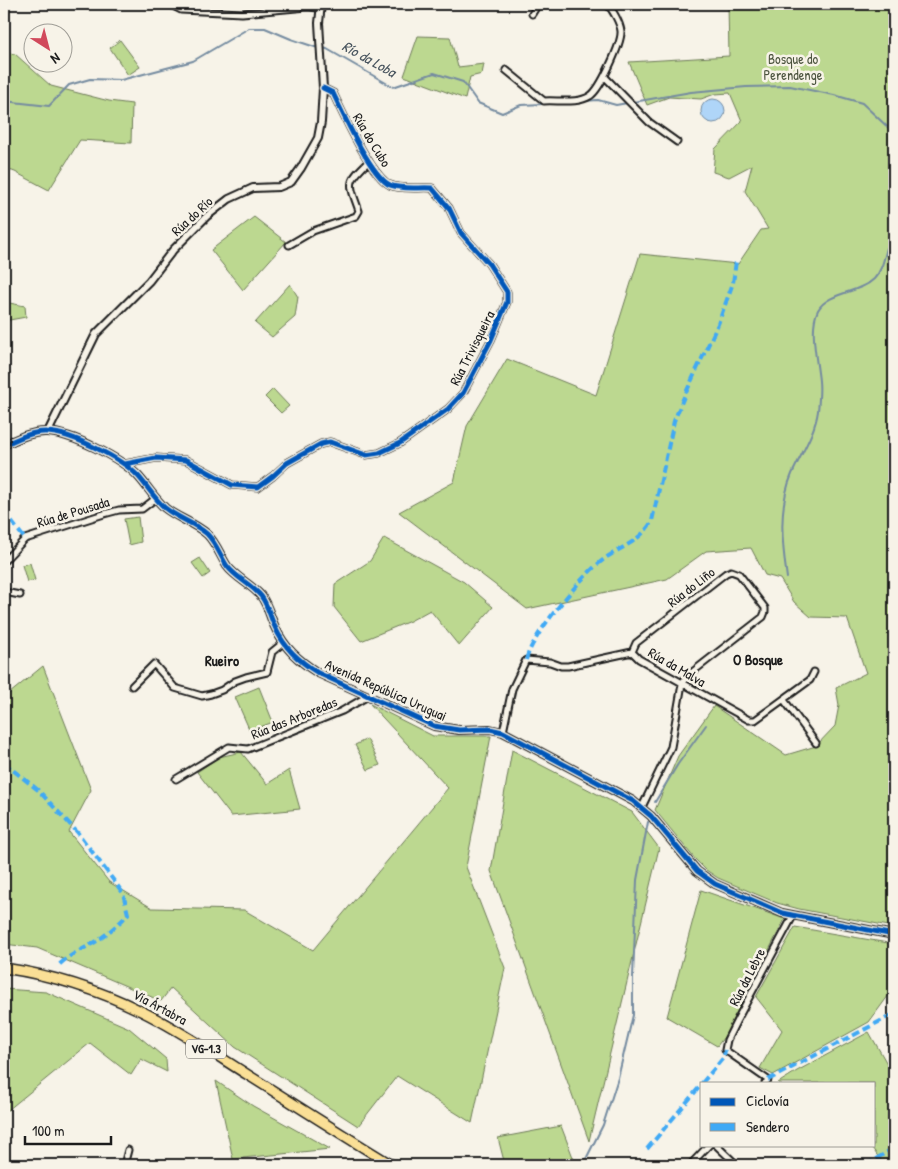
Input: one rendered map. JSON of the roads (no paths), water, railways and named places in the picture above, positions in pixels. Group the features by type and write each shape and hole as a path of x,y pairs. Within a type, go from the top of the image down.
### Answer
{"highway":[{"name":"Vía Ártabra","path":"4,968 64,980 141,1011 392,1165"}],"street":[{"path":"169,4 181,10 234,13 320,6"},
{"path":"532,14 538,4"},
{"path":"506,70 544,101 581,100 591,96 605,77 620,38 621,31 607,4"},
{"name":"Rúa do Río","path":"48,432 96,334 149,281 180,243 207,216 229,199 253,188 280,187 291,182 301,168 318,138 323,88 320,6"},
{"path":"605,77 649,122 678,142"},
{"name":"Rúa do Cubo","path":"323,88 333,94 369,161 383,180 395,186 432,188 449,208 461,233 489,264 507,292"},
{"name":"Rúa do Cubo","path":"289,245 313,231 356,216 359,211 352,189 353,176 369,161"},
{"name":"Rúa Trivisqueira","path":"125,464 156,458 186,460 232,485 258,487 287,462 321,444 330,442 366,454 379,453 400,443 448,409 462,393 491,340 507,302 507,292"},
{"name":"Avenida República Uruguai","path":"4,446 30,434 48,432 72,438 98,449 125,464 138,476 155,499 169,511 206,532 228,566 254,589 266,603 283,643 302,663 338,683 434,726 459,730 490,729 503,732 605,785 642,808 660,826 696,872 704,878 764,906 793,916 894,935"},
{"name":"Rúa de Pousada","path":"4,561 25,538 119,510 142,509 155,499"},
{"name":"Rúa do Liño","path":"632,652 636,643 726,573 739,574 765,608 763,617 686,677 682,684"},
{"path":"4,592 20,595"},
{"path":"132,686 154,664 175,688 202,696 211,694 222,690 235,681 267,672 272,652 283,643"},
{"name":"Rúa da Malva","path":"503,732 512,689 526,660 568,666 632,652 639,659 748,720 755,720 784,700 810,680 814,672"},
{"path":"642,808 671,747 682,684"},
{"name":"Rúa das Arboredas","path":"176,779 229,747 248,749 342,711 368,696"},
{"path":"784,700 816,743"},
{"name":"Rúa da Lebre","path":"766,1082 768,1080 725,1050 727,1040 737,1020 778,940 793,916"},
{"path":"690,1165 708,1146"},
{"path":"717,1146 737,1165"},
{"path":"124,1165 128,1150"}],"water":[{"path":"713,99 721,103 725,111 721,119 713,123 705,119 701,111 705,103"}],"waterway":[{"name":"Río da Loba","path":"4,101 49,106 69,85 90,79 121,80 193,61 249,28 265,28 318,48"},
{"name":"Río da Loba","path":"323,48 393,87 434,73 463,82 478,103 502,113 521,105 565,103"},
{"name":"Río da Loba","path":"584,101 598,100 616,105 691,92 746,87 790,86 862,103 894,133"},
{"path":"787,578 782,526 785,499 792,474 811,435 818,411 819,381 814,344 815,317 818,310 829,300 868,284 874,279 881,268 887,248"},
{"path":"655,802 678,764 706,725"},
{"path":"583,1165 603,1125 618,1078 633,1015 637,880 648,822"}],"district":[{"name":"O Bosque","path":"758,660"},
{"name":"Rueiro","path":"222,661"}],"park label":[{"name":"Bosque do Perendenge","path":"793,68"}]}
